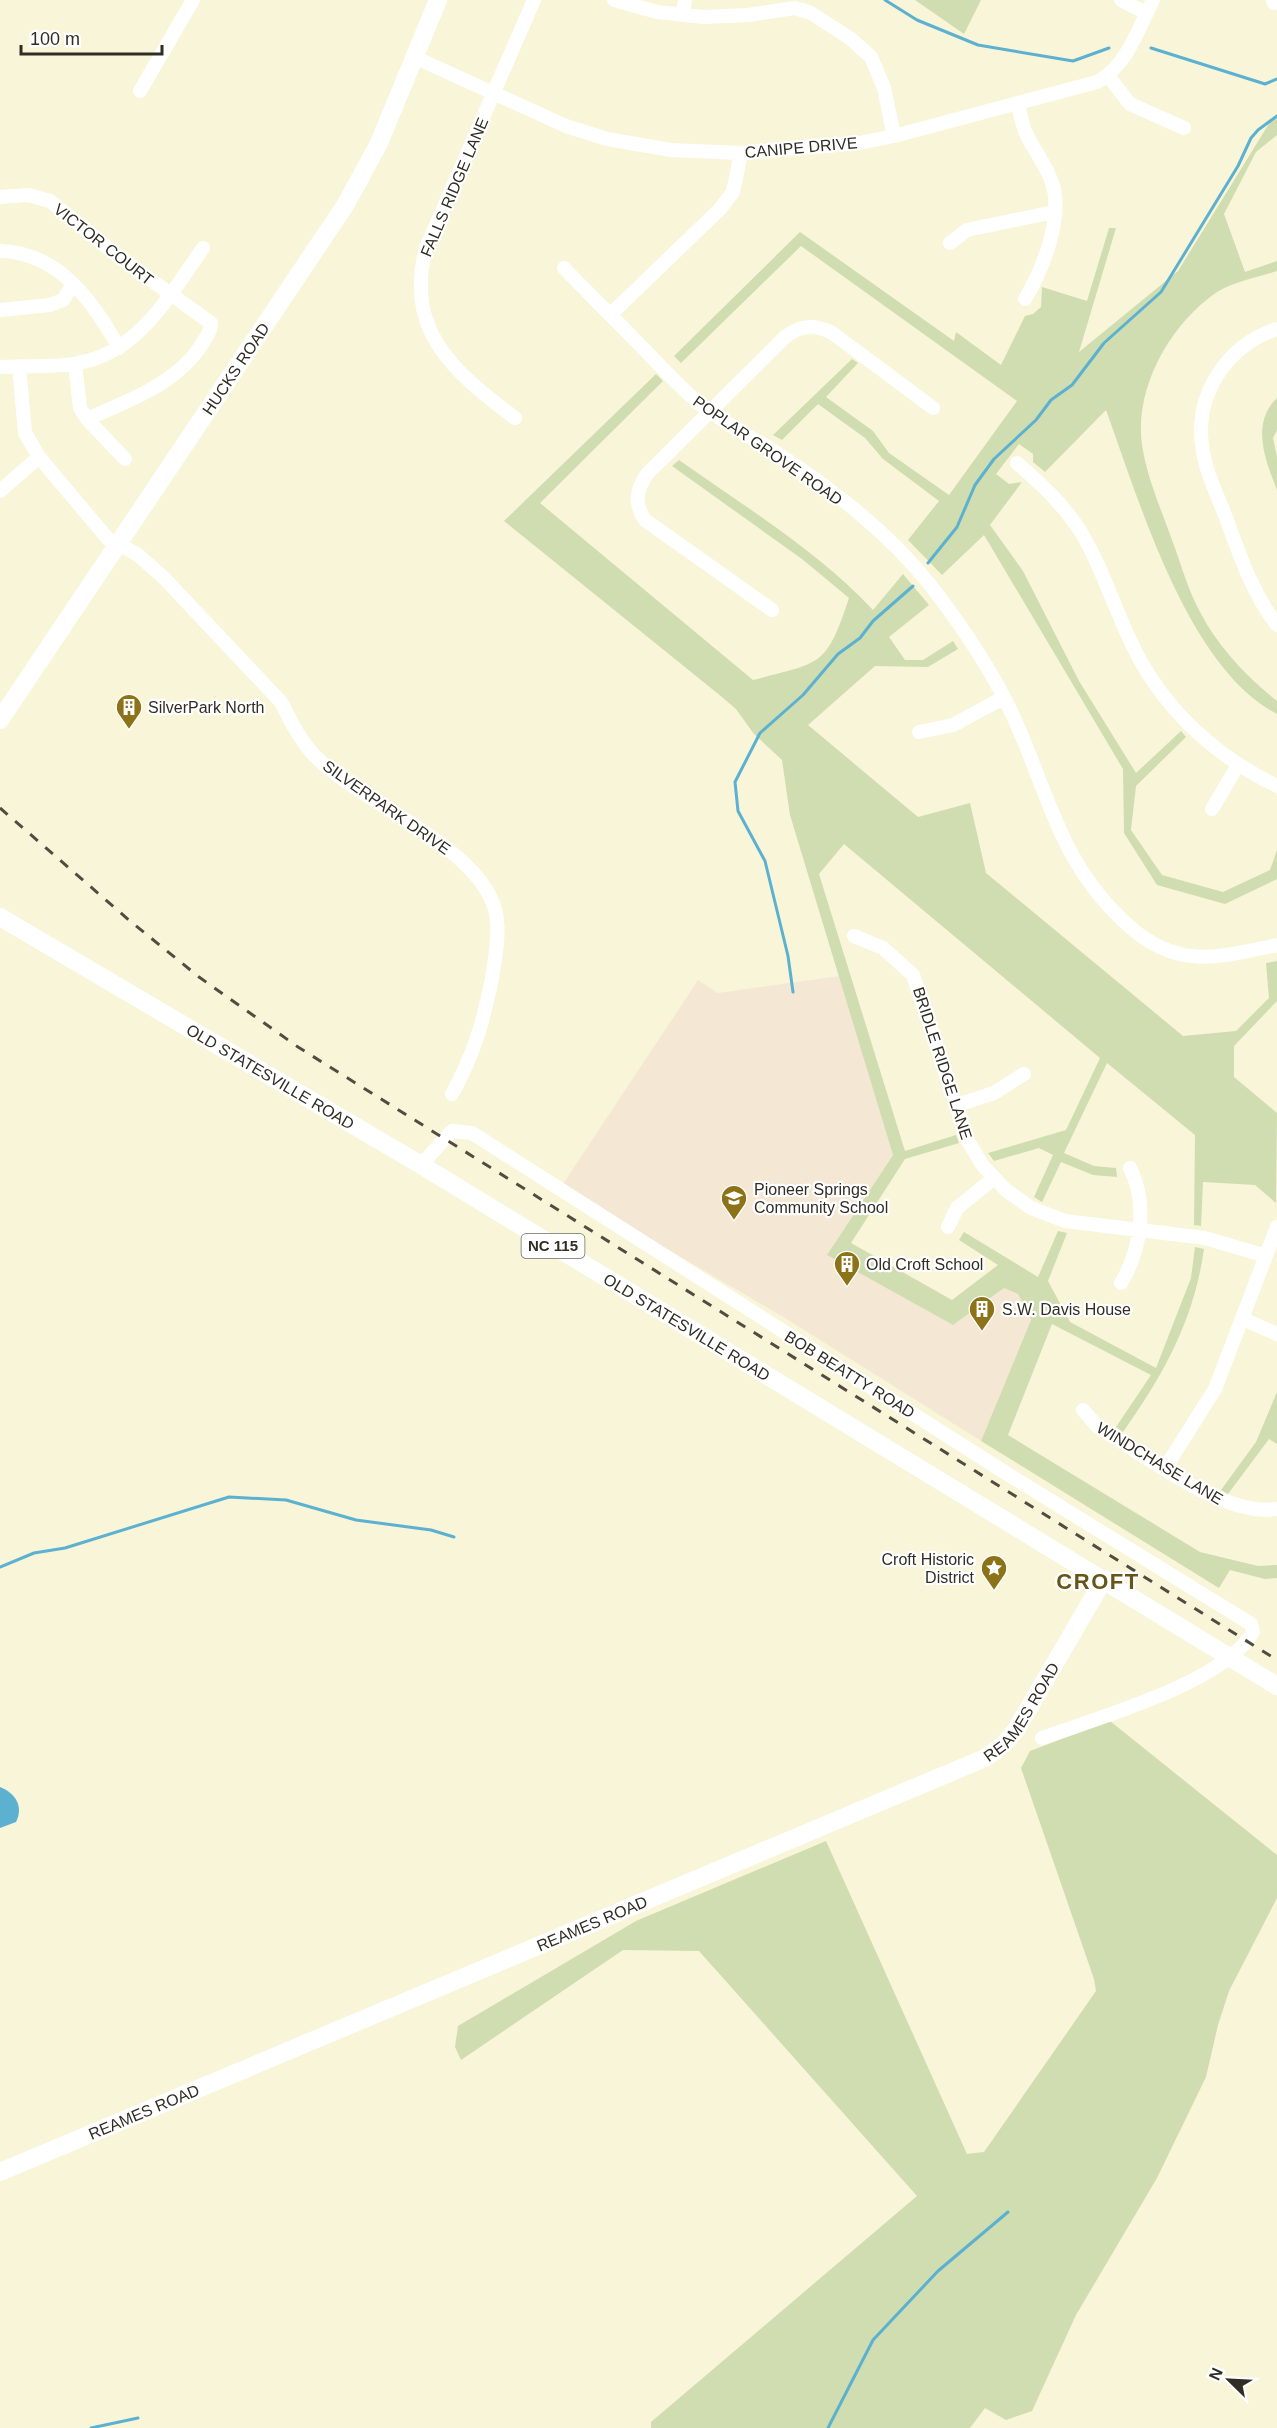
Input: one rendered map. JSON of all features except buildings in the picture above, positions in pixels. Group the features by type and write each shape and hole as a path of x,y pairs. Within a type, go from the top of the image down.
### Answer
{"main road":[{"name":"HUCKS ROAD","path":"0,720 346,204 379,143 438,0"},
{"name":"OLD STATESVILLE ROAD","path":"0,916 421,1165 1277,1686"},
{"name":"REAMES ROAD","path":"0,2172 985,1758 1004,1744 1016,1730 1104,1579"}],"street":[{"path":"140,91 193,0"},
{"name":"FALLS RIDGE LANE","path":"515,418 449,362 434,339 421,300 421,268 426,248 534,0"},
{"path":"614,0 640,9 682,15 727,17 795,8 821,18 867,51 871,57 884,88 894,136"},
{"path":"682,15 685,0"},
{"path":"1121,0 1149,6 1129,49 1108,76 1130,104 1184,128"},
{"name":"CANIPE DRIVE","path":"414,57 566,126 618,141 671,150 741,153 859,143 894,136 1018,105 1097,82 1108,76"},
{"path":"1018,105 1026,132 1052,182 1054,212 1052,232 1038,277 1025,299"},
{"path":"610,315 720,209 733,192 741,153"},
{"name":"VICTOR COURT","path":"0,197 28,195 50,201 170,295 211,323 211,329 194,357 152,389 87,419"},
{"path":"950,243 967,230 1054,212"},
{"path":"0,367 75,364 102,357 118,348 144,327 204,248"},
{"path":"0,251 29,254 52,266 95,307 118,348"},
{"name":"POPLAR GROVE ROAD","path":"564,268 687,393 711,412 809,475 900,551 950,612 1003,698 1066,847 1101,899 1130,927 1171,952 1202,958 1277,945"},
{"path":"0,310 50,305 63,300 73,284"},
{"path":"772,610 645,520 638,510 638,492 647,474 784,338 798,328 813,326 831,332 933,408"},
{"path":"1277,329 1239,350 1218,372 1205,399 1201,429 1205,461 1245,569 1256,594 1277,625"},
{"path":"75,364 80,408 87,419 125,459"},
{"name":"SILVERPARK DRIVE","path":"19,366 25,433 39,457 108,539 137,554 164,578 281,702 292,725 317,758 380,805 453,852 475,871 487,891 497,918 495,961 483,1026 471,1060 452,1094"},
{"path":"0,491 39,457"},
{"path":"1017,463 1052,494 1080,530 1130,641 1159,689 1192,728 1238,765 1277,786"},
{"path":"919,732 953,724 1003,698"},
{"path":"1212,809 1238,765"},
{"name":"BRIDLE RIDGE LANE","path":"854,936 883,948 913,975 968,1141 993,1179 1020,1201 1047,1216 1065,1221 1205,1238 1266,1256"},
{"path":"957,1105 994,1093 1024,1074"},
{"name":"BOB BEATTY ROAD","path":"421,1165 452,1131 472,1133 1009,1475 1248,1622 1253,1632 1244,1646 1230,1656"},
{"path":"1121,1283 1135,1253 1138,1230 1139,1190 1130,1168"},
{"path":"948,1227 957,1208 993,1179"},
{"path":"1165,1468 1208,1404 1277,1227"},
{"path":"1243,1319 1277,1334"},
{"name":"WINDCHASE LANE","path":"1083,1410 1098,1426 1226,1503 1251,1510 1277,1509"},
{"path":"1042,1738 1161,1694 1189,1681 1230,1656"}],"shaded area":[{"name":"Pioneer Springs Community School","path":"840,976 893,1155 827,1255 953,1325 1004,1288 1018,1294 1031,1320 981,1441 785,1318 561,1187 698,980 718,993"}],"green space":[{"path":"915,0 981,0 964,34"},
{"path":"1277,116 1277,135 1256,152 1224,214 1245,272 1277,261 1277,271 1223,288 1200,305 1184,321 1159,359 1150,380 1141,423 1144,457 1151,481 1196,604 1224,649 1254,681 1277,701 1277,714 1245,691 1217,659 1192,621 1151,533 1106,410 1045,472 1033,462 1033,454 1019,444 996,474 1009,484 1022,482 990,525 1023,571 1079,681 1136,773 1181,731 1186,737 1136,786 1131,830 1162,875 1223,892 1270,870 1277,850 1277,879 1225,904 1157,885 1124,833 1123,769 984,535 942,575 908,540 939,501 883,459 865,438 818,404 782,440 773,435 852,359 858,363 826,397 873,431 889,453 949,495 1017,401 801,246 681,363 674,356 800,232 954,341 956,332 1001,365 1025,316 1033,314 1041,307 1042,287 1087,301 1109,228 1116,228 1079,352 1178,271 1270,122"},
{"path":"656,374 663,381 540,503 753,680 807,665 818,658 834,638 849,598 802,559 672,466 679,460 804,549 851,588 873,610 903,574 929,605 889,637 905,660 923,660 953,641 958,649 928,667 875,666 808,725 918,817 970,803 986,873 1183,1036 1236,1031 1269,998 1266,963 1277,961 1277,1001 1234,1046 1234,1077 1277,1113 1276,1203 1255,1185 1203,1182 1201,1226 1194,1225 1195,1135 1107,1063 1064,1153 1094,1166 1116,1168 1117,1177 1093,1175 1061,1162 1042,1202 1034,1197 1053,1155 1039,1148 994,1161 988,1153 1066,1130 1100,1058 844,844 819,874 905,1151 956,1135 959,1143 905,1159 851,1243 952,1300 998,1265 959,1240 964,1232 1038,1277 1058,1231 1067,1233 1048,1281 1070,1322 1156,1368 1191,1278 1195,1247 1204,1249 1185,1323 1152,1389 1123,1432 1116,1427 1151,1375 1052,1324 1008,1435 1200,1552 1258,1566 1277,1565 1277,1578 1265,1579 1230,1570 1219,1588 981,1441 1031,1320 1018,1294 1004,1288 953,1325 827,1255 893,1155 790,815 782,760 754,734 736,709 504,521"},
{"path":"1277,398 1277,430 1273,438 1277,457 1277,490 1265,455 1262,431 1269,408"},
{"path":"1277,1392 1277,1444 1269,1439 1228,1494 1221,1490 1256,1442"},
{"path":"1110,1721 1277,1855 1277,1898 1229,1991 1218,2025 1206,2077 1157,2178 1076,2315 1032,2411 1006,2420 985,2408 970,2428 651,2428 651,2422 917,2196 699,1951 623,1950 461,2060 455,2047 458,2026 636,1921 826,1841 967,2154 984,2152 1096,1991 1094,1979 1021,1768 1030,1751"}],"water":[{"path":"0,1787 14,1796 19,1811 16,1822 0,1828"}],"waterway":[{"path":"885,0 917,20 978,45 1073,61 1109,48"},
{"path":"1151,48 1265,84 1277,79"},
{"path":"928,563 957,527 975,485 994,459 1036,420 1051,400 1072,385 1104,343 1161,292 1238,166 1251,138 1277,116"},
{"path":"793,992 788,956 765,861 738,811 735,782 760,733 803,695 838,654 860,638 873,621 913,586"},
{"path":"0,1567 34,1553 65,1548 229,1497 286,1500 356,1520 431,1530 454,1537"},
{"path":"828,2428 873,2340 938,2271 1008,2212"},
{"path":"91,2428 138,2418"}],"railway":[{"path":"0,808 130,921 199,977 298,1047 1277,1660"}],"place":[{"name":"SilverPark North","path":"129,730"},
{"name":"Pioneer Springs Community School","path":"734,1221"},
{"name":"Old Croft School","path":"847,1287"},
{"name":"S.W. Davis House","path":"982,1332"},
{"name":"Croft Historic District","path":"994,1591"}],"district":[{"name":"CROFT","path":"1098,1581"}]}
